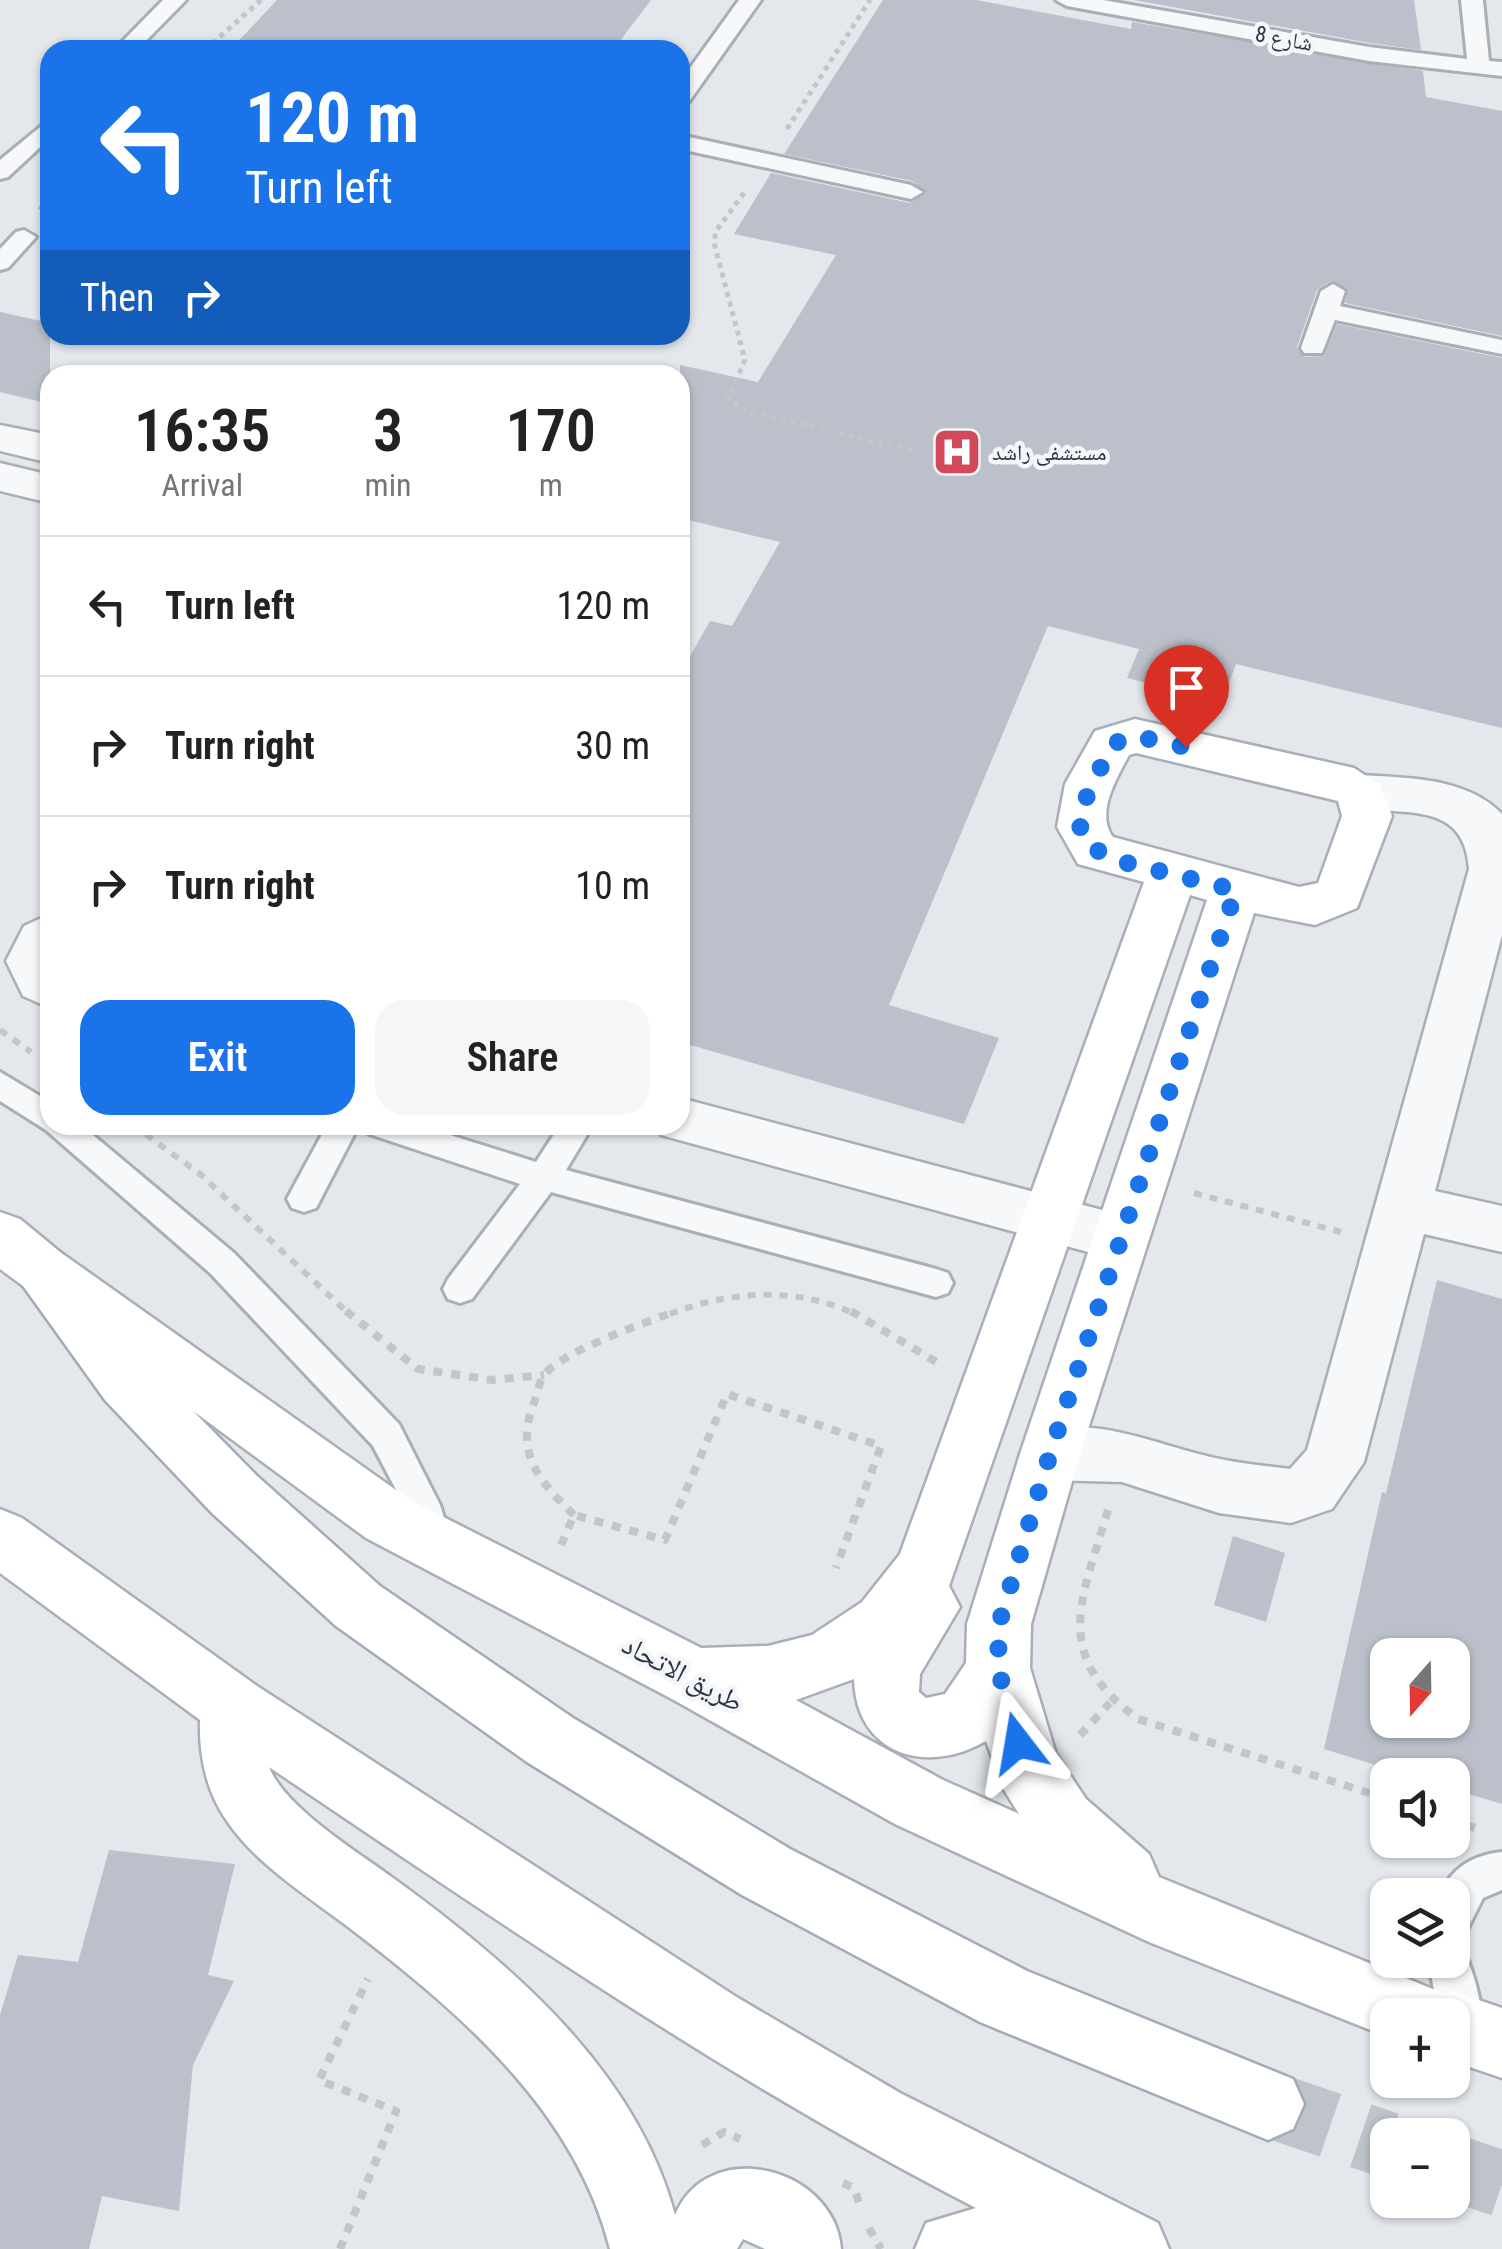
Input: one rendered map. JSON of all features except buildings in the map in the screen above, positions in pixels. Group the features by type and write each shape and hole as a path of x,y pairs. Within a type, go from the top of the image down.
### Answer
{"street":[{"path":"0,438 40,446"},
{"path":"0,477 40,487"},
{"path":"1050,1454 1122,1456 1262,1494 1291,1496 1310,1490 1334,1462 1499,844 1489,827 1457,806 1360,792 1337,780 1148,739 1122,738 1107,752 1078,815 1083,841 1111,859 1299,906 1315,906 1338,895 1367,816 1368,804 1360,792"},
{"path":"696,1678 731,1680 802,1672 855,1648 898,1612 914,1591 1172,874"},
{"path":"1172,1918 1062,1822 1043,1796 1018,1743 998,1668 999,1624 1050,1454 1236,890"},
{"path":"40,944 32,953 31,963 40,981"},
{"path":"690,1123 1121,1238"},
{"path":"1397,1226 1502,1229"},
{"path":"20,1252 126,1382 234,1494 358,1606 550,1740 766,1872 1005,1998 1268,2104"},
{"name":"طريق الاتحاد","path":"20,1252 388,1519 696,1678 919,1802 1172,1918 1379,1998"},
{"path":"0,1536 234,1707 713,2022 875,2118 1110,2239"},
{"path":"932,1549 941,1572 940,1583 886,1679 887,1702 900,1720 923,1731 947,1729 967,1718 998,1668"},
{"path":"234,1707 234,1760 257,1808 493,2008 586,2110 630,2183 647,2249"},
{"path":"700,2249 714,2217 733,2204 755,2201 788,2218 803,2233 804,2249"},
{"path":"952,2249 1110,2239"}],"lane":[{"path":"135,40 175,0"},
{"path":"690,84 750,0"},
{"name":"شارع 8","path":"1066,0 1162,8 1369,54 1502,69"},
{"path":"1472,0 1478,67"},
{"path":"0,172 40,135"},
{"path":"690,144 911,192"},
{"path":"0,262 24,237"},
{"path":"1313,348 1330,301 1502,347"},
{"path":"0,1084 40,1112"},
{"path":"71,1135 222,1263 386,1435 422,1505 434,1543"},
{"path":"304,1199 338,1135"},
{"path":"408,1135 464,1155 936,1282"},
{"path":"460,1289 571,1135"},
{"path":"1470,1882 1476,1876 1502,1870"}],"path":[{"path":"216,40 262,0"},
{"path":"870,0 768,160 716,231 714,243 745,360 728,399 749,412 916,451"},
{"path":"0,1030 38,1057"},
{"path":"146,1135 200,1174 376,1340 418,1369 478,1379 545,1374 600,1341 676,1310 733,1295 794,1295 851,1311 986,1391"},
{"path":"1141,1179 1397,1226"},
{"path":"545,1374 531,1410 525,1452 540,1482 574,1515 665,1540 727,1394 881,1446 836,1568"},
{"path":"1122,1456 1077,1624 1078,1652 1090,1679 1110,1702 1138,1719 1370,1794"},
{"path":"540,1600 574,1515"},
{"path":"340,2249 396,2111 319,2080 396,1922"}],"tunnel":[{"path":"1268,2104 1370,2139"},
{"path":"1470,2173 1502,2184"}],"place":[{"name":"مستشفى راشد","path":"957,452"}],"route":[{"path":"1018,1743 998,1668 999,1624 1050,1454 1236,890 1096,852 1083,841 1078,815 1112,744 1135,736 1186,747"}]}
